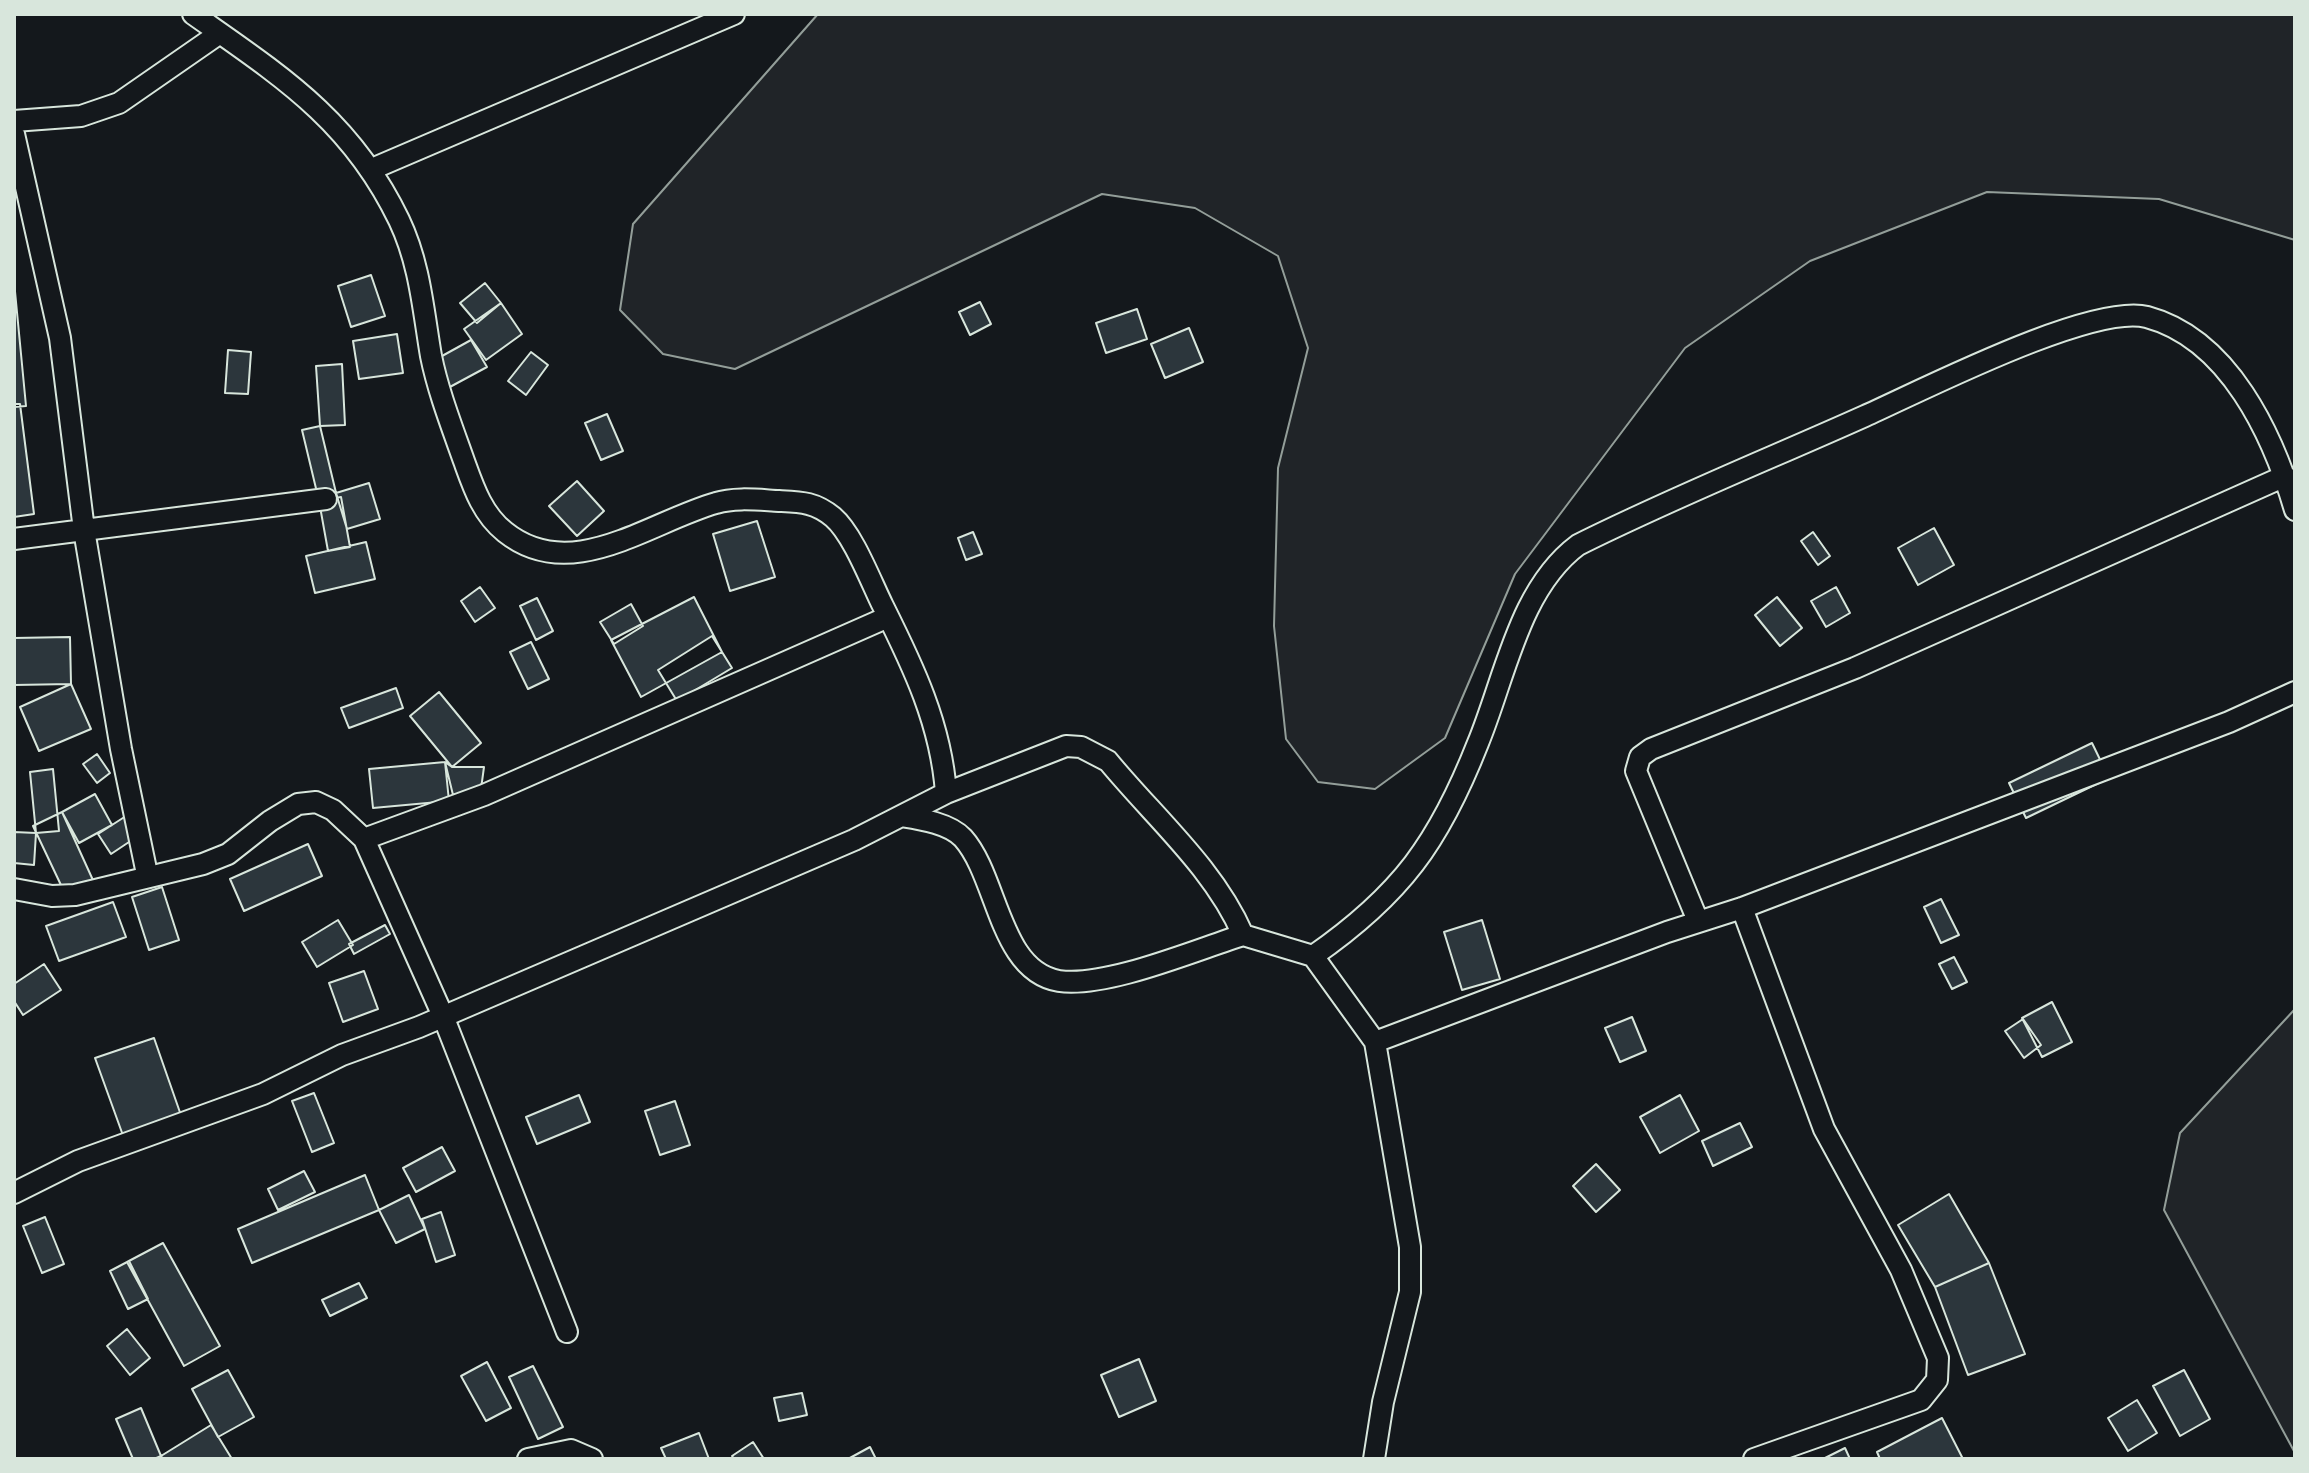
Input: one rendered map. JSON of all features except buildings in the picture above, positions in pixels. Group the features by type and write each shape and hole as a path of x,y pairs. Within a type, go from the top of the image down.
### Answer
{"street":[{"path":"193,14 337,124 372,169 400,222 421,282 432,359 477,498 504,531 536,549 577,553 616,543 717,502 753,499 813,503 836,519 888,617 929,704 944,763 946,793"},
{"path":"372,169 734,14"},
{"path":"14,121 81,116 119,103 220,33"},
{"path":"14,134 60,338 84,530 121,749 147,874"},
{"path":"1313,956 1378,906 1423,855 1478,744 1515,642 1543,582 1559,559 1588,540 1973,366 2104,317 2144,316 2179,329 2215,357 2271,442 2295,510"},
{"path":"1698,921 1636,771 1640,757 1651,749 1855,668 2285,476"},
{"path":"14,539 326,499"},
{"path":"364,839 484,795 888,617"},
{"path":"1375,1042 1698,921 1742,908 2229,722 2295,692"},
{"path":"14,1193 78,1161 263,1094 342,1055 443,1016 854,840 946,793 1066,746 1096,753 1108,761 1202,869 1230,906 1243,935"},
{"path":"14,889 52,896 75,895 147,874 203,864 228,854 298,804 316,802 333,810 364,839 443,1016 567,1332"},
{"path":"901,816 937,824 963,838 1014,947 1033,971 1058,981 1100,980 1243,935 1313,956 1375,1042 1410,1247 1410,1277 1374,1459"},
{"path":"1742,908 1824,1129 1901,1270 1938,1358 1937,1380 1921,1400 1754,1459"},
{"path":"528,1459 571,1450 592,1459"}],"shaded area":[{"path":"818,14 2295,14 2295,240 2159,199 1987,192 1810,261 1685,348 1515,574 1445,738 1375,789 1318,782 1286,739 1274,626 1278,468 1308,348 1278,256 1195,208 1102,194 735,369 663,354 620,310 633,224"},
{"path":"2295,1009 2295,1453 2164,1210 2180,1133"}]}
